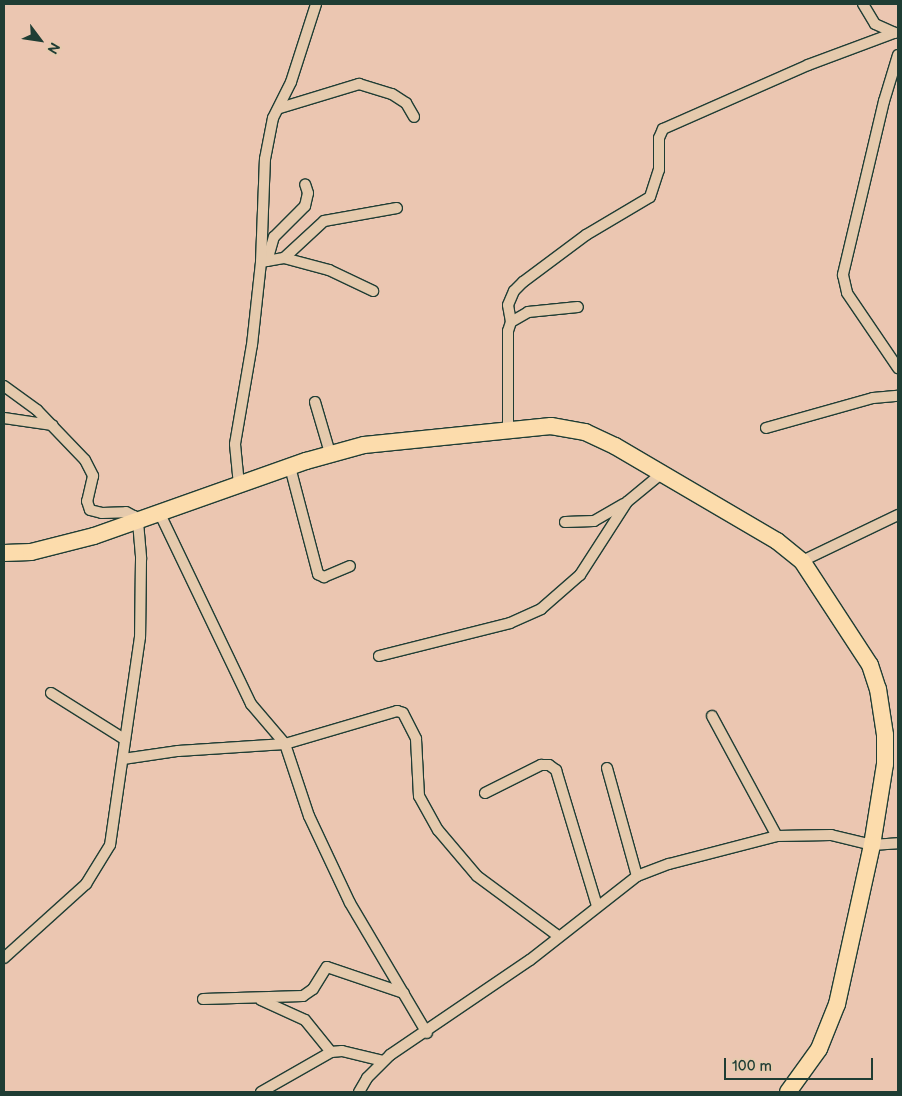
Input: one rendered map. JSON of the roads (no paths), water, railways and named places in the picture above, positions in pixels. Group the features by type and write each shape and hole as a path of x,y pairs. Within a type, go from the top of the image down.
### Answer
{"main road":[{"path":"4,553 50,548 138,522 330,453 400,440 551,426 584,432 662,473 776,541 802,561 870,665 878,689 884,727 884,764 872,845 837,1004 819,1049 787,1092"}],"street":[{"path":"239,485 235,444 264,262 265,159 273,118 280,108 316,4"},
{"path":"863,4 875,24 896,33"},
{"path":"508,429 508,331 511,322 508,305 514,291 586,234 650,197 659,170 659,138 662,129 808,65 896,33"},
{"path":"898,55 884,101 843,275 847,293 898,368"},
{"path":"280,108 359,84 392,94 406,103 414,116"},
{"path":"264,262 274,237 305,206 308,193 305,184"},
{"path":"284,258 324,221 397,208"},
{"path":"264,262 284,258 329,270 373,291"},
{"path":"511,322 528,312 578,307"},
{"path":"4,386 52,425 85,460 93,476 88,501 90,510 102,513 126,512 138,522 140,637 110,844 97,871 62,908 4,958"},
{"path":"766,428 874,398 898,396"},
{"path":"315,402 330,453"},
{"path":"4,418 52,425"},
{"path":"290,467 318,574 324,577 350,566"},
{"path":"564,522 594,521 627,502 662,473"},
{"path":"379,656 510,623 541,609 580,575 627,502"},
{"path":"160,514 251,704 285,744 309,816 350,903 427,1033"},
{"path":"802,561 898,515"},
{"path":"51,693 124,739"},
{"path":"123,759 178,751 285,744 396,711 403,713 416,739 419,796 438,830 477,876 558,936"},
{"path":"712,716 778,836"},
{"path":"485,793 541,765 549,765 556,770 596,906"},
{"path":"607,768 637,876"},
{"path":"359,1092 367,1078 383,1061 427,1033 530,960 596,906 637,876 669,864 778,836 832,835 872,845 898,842"},
{"path":"203,999 303,996 312,989 327,967 404,992"},
{"path":"258,998 305,1020 331,1052"},
{"path":"262,1092 331,1052 342,1051 383,1061"}]}
